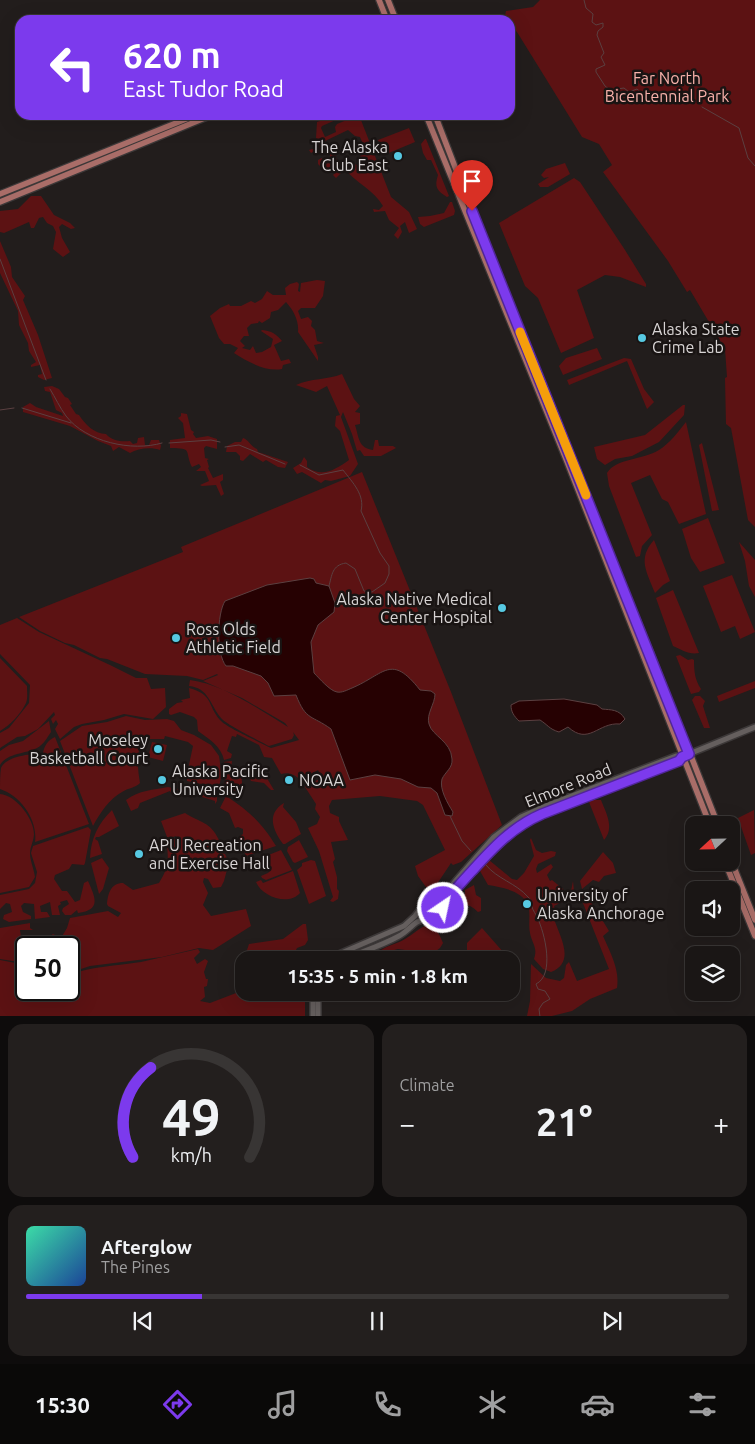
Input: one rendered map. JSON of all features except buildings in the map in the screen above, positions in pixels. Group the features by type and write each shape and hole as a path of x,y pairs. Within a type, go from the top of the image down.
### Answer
{"main road":[{"path":"379,0 385,15"},
{"path":"388,0 394,15"},
{"path":"0,194 184,120"},
{"path":"0,202 200,120"},
{"path":"428,120 566,459 706,816"},
{"path":"437,120 492,263 714,816"},
{"name":"Elmore Road","path":"443,908 454,891 492,849 518,827 542,814 679,761 682,757 755,727"},
{"name":"Elmore Road","path":"434,899 446,892 494,837 521,817 676,756 682,757"},
{"path":"729,871 755,936"},
{"path":"735,871 755,920"},
{"path":"346,951 404,926 427,900 434,899 440,902 443,908 439,917 434,920 429,919 417,922 396,938 364,951"},
{"path":"423,906 423,913 429,919"},
{"path":"313,1001 313,1016"},
{"path":"318,1001 318,1016"}],"green space":[{"name":"Far North Bicentennial Park","path":"540,0 755,0 755,527 748,520 731,428 726,424 725,378 727,377 725,349 690,290 687,292 668,261 603,172 612,165 599,144 582,137 515,30 515,15 505,15 506,11 533,7"},
{"path":"336,120 322,126 325,137 336,132 335,127 337,124 347,120 361,120 391,197 409,212 417,229 409,233 405,222 400,226 402,232 398,239 394,235 399,228 389,220 385,211 374,212 373,209 379,210 383,206 375,195 345,169 336,178 333,175 345,163 358,165 361,154 366,151 360,137 355,136 348,130 325,141 328,150 335,153 337,162 330,171 325,171 318,164 318,160 322,158 324,164 331,163 330,154 324,146 311,153 309,150 316,148 320,140 316,138 317,122"},
{"path":"409,128 415,142 384,155 378,140"},
{"path":"425,139 449,196 447,197 437,188 438,175 431,160 427,160 423,153 421,144"},
{"path":"565,163 570,174 548,187 540,187 538,184 549,177 544,178 541,175 546,169"},
{"path":"574,178 580,182 625,250 646,287 620,277 605,275 577,290 594,338 561,353 538,298 525,286 499,223"},
{"path":"31,196 41,196 54,215 70,223 75,228 71,229 62,224 59,227 62,238 70,252 63,257 53,249 56,232 53,226 47,223 43,217 39,218 34,228 31,228 29,222 4,233 0,232 0,211 18,209"},
{"path":"450,202 452,202 455,211 454,215 424,227 420,224 418,217 444,213"},
{"path":"0,241 11,267 12,277 25,296 23,300 38,335 52,378 44,380 38,377 38,375 42,374 40,365 31,367 36,362 29,351 28,343 19,325 18,311 0,273"},
{"path":"317,280 325,281 323,296 315,308 301,308 298,311 301,319 308,317 312,321 311,326 315,330 317,341 324,343 314,345 318,361 298,332 295,316 286,302 278,310 271,312 270,318 262,323 259,321 258,323 251,324 247,328 249,336 244,336 240,341 245,346 242,348 250,350 253,346 256,353 262,352 271,347 273,339 261,331 265,330 274,333 282,341 274,345 281,361 289,359 291,363 283,365 282,369 263,368 251,363 234,353 238,348 230,344 224,344 219,338 210,316 220,308 229,304 230,306 241,306 251,301 255,303 262,299 267,291 273,295 286,295 285,288 297,282 299,284 298,291 300,292 301,283"},
{"path":"597,348 602,359 563,375 559,366 566,358"},
{"path":"624,358 631,359 644,389 654,402 647,409 627,361 569,385 567,380"},
{"path":"342,374 354,399 360,406 355,412 360,413 360,424 355,425 358,438 364,447 373,450 375,440 378,440 379,446 393,446 396,448 381,456 364,456 360,450 357,451 343,412 341,417 358,464 350,476 331,481 325,480 321,483 302,472 297,474 293,468 301,463 304,457 307,461 307,467 318,472 334,470 349,460 340,431 335,426 336,416 340,415 327,386 316,392 296,385"},
{"path":"52,386 59,389 68,398 76,414 94,430 106,434 114,440 130,441 133,444 137,443 138,438 144,437 145,445 149,445 151,440 159,440 160,450 145,448 130,453 119,447 113,451 111,446 70,426 23,412 23,407 30,403 36,407 63,416 62,413 56,410 50,392 45,391 44,387"},
{"path":"685,405 684,415 659,442 632,456 615,459 605,465 597,459 594,447 645,435"},
{"path":"181,413 187,414 191,430 196,438 208,436 217,439 217,449 206,446 204,448 205,458 209,459 207,460 208,468 213,478 223,474 223,480 220,482 224,494 221,496 216,485 200,485 209,481 205,471 196,471 201,467 199,464 192,467 185,450 170,448 170,440 185,438 183,423 178,418 181,416"},
{"path":"686,422 706,514 679,524 668,502 662,499 650,475 631,483 652,535 642,546 640,556 636,557 609,486 607,473 617,464 659,450 670,441"},
{"path":"243,438 257,449 258,452 288,462 285,468 278,467 266,460 263,462 250,454 243,461 240,460 240,456 236,452 226,452 227,446 235,442 241,442"},
{"path":"702,443 719,510 712,511 699,445"},
{"path":"362,472 451,692 502,825 461,862 453,865 451,863 435,887 426,887 418,876 415,866 445,850 423,805 417,801 380,796 332,800 329,806 330,813 339,817 348,840 331,842 335,859 333,862 337,877 337,889 339,891 338,899 333,902 330,901 333,897 319,851 308,828 317,824 320,817 315,809 316,804 305,787 322,778 318,770 301,780 292,774 281,774 272,758 264,757 259,745 237,734 236,737 232,736 227,751 232,754 231,758 224,760 217,747 198,731 197,720 194,717 180,712 171,715 169,714 169,709 177,703 183,702 181,700 190,698 189,688 206,697 216,715 224,723 271,748 299,740 293,732 292,739 269,746 243,732 224,721 201,690 189,686 190,680 203,682 228,692 288,727 285,723 242,698 203,681 217,674 203,680 187,676 145,674 65,643 40,631 19,617 183,552 181,547"},
{"path":"708,518 725,563 700,572 691,558 682,529"},
{"path":"654,540 670,581 655,593 645,566 646,553"},
{"path":"739,542 755,560 755,597 749,586 745,561"},
{"path":"732,575 755,632 740,639 735,626 721,632 703,586"},
{"path":"673,590 699,653 689,653 673,646 656,598"},
{"path":"17,618 39,632 136,678 147,678 151,689 165,688 166,707 153,719 124,714 82,724 74,727 60,739 55,729 58,724 56,720 53,724 51,719 55,715 54,712 38,729 25,736 17,737 0,748 0,733 9,728 29,703 30,685 0,654 0,625"},
{"path":"680,655 688,660 694,660 695,676 701,689 699,692 691,694 676,656"},
{"path":"0,658 27,686 27,701 21,711 0,731"},
{"path":"755,681 755,688 719,702 717,696"},
{"path":"695,696 700,696 705,701 703,706 710,728 704,728 692,700"},
{"path":"126,716 145,720 167,719 174,721 181,730 211,745 219,756 220,783 216,787 187,781 193,746 188,742 165,736 164,739 147,739 140,747 139,753 140,783 113,798 93,826 60,741 82,726 107,722"},
{"path":"49,721 51,732 41,745 7,758 0,765 0,751 9,745 23,741"},
{"path":"55,737 89,824 35,842 34,825 31,817 15,797 0,789 1,768 13,758 43,753 50,740"},
{"name":"Moseley Basketball Court","path":"152,742 167,745 163,761 148,757"},
{"path":"232,761 230,774 241,777 242,780 241,786 235,793 222,789 227,775 224,762"},
{"path":"251,766 262,770 274,790 271,790 264,783 251,781 248,775"},
{"path":"185,785 213,792 217,795 217,801 215,804 215,801 183,791 181,793 182,787"},
{"path":"168,787 178,789 172,794 170,791 140,803 138,808 131,811 126,800 136,794"},
{"path":"0,794 6,795 18,803 31,822 34,834 30,856 35,877 29,887 0,893"},
{"path":"226,796 255,818 276,846 246,856 239,837 243,834 243,829 235,828 229,813 220,808"},
{"path":"601,800 607,815 609,831 604,840 589,802"},
{"path":"284,803 283,807 296,822 301,834 283,844 274,828 273,817 278,807"},
{"path":"112,810 119,826 96,837 95,839 98,841 102,854 90,858 96,832"},
{"path":"754,810 755,853 751,855 740,824 740,817"},
{"path":"185,813 212,829 219,840 216,842 221,853 225,854 229,862 221,887 213,888 208,879 204,878 203,882 208,893 203,905 211,916 246,909 251,926 213,950 199,948 162,957 90,966 80,969 80,936 62,936 70,918 108,911 118,917 121,913 107,904 108,896 113,887 123,883 133,890 159,883 168,863 167,842 177,838 176,836 167,837 161,821"},
{"path":"88,827 91,830 84,865 72,864 69,869 55,875 54,879 62,891 67,891 75,902 80,900 84,883 88,881 93,892 94,906 86,911 78,913 77,910 71,915 65,915 62,911 69,904 67,900 60,902 61,904 58,906 60,915 52,915 50,902 40,906 41,912 47,912 50,917 35,919 34,904 24,903 21,906 23,912 31,916 31,919 9,922 3,919 4,915 12,912 10,904 6,903 0,909 0,895 29,889 35,883 37,872 31,853 33,846"},
{"path":"531,838 536,850 542,853 556,852 555,856 538,864 537,873 551,864 553,867 547,875 550,881 552,880 563,889 564,894 571,891 573,881 575,902 568,899 554,906 558,917 554,919 565,956 559,968 551,972 543,969 534,959 535,948 530,933 529,908 525,900 511,890 488,885 480,871 489,860 512,879 517,880 524,873 534,856"},
{"path":"299,840 308,857 295,863 287,851 288,847"},
{"path":"281,850 292,870 266,880 262,878 261,876 270,871 266,856"},
{"path":"603,852 613,863 616,873 604,876 599,882 593,880 582,889 580,881"},
{"path":"102,858 109,868 103,889 99,894 91,863"},
{"path":"311,860 315,861 326,896 309,904 297,870 302,866 302,863"},
{"path":"293,871 300,893 289,899 270,896 256,882 261,880 263,883"},
{"path":"474,885 476,895 481,898 481,911 478,912 469,906 463,907 451,921 450,909 452,905 465,894 465,890"},
{"path":"584,893 590,895 594,912 598,913 609,931 603,936 616,968 617,988 590,999 572,1011 552,1016 527,1016 530,1001 531,964 546,978 560,981 564,978 566,965 569,962 577,981 609,969 581,898"},
{"path":"30,923 30,928 33,930 20,930 21,936 15,936 15,961 0,959 0,928"},
{"path":"303,924 306,924 308,940 305,945 297,948 296,951 247,950 249,944 283,939"},
{"path":"429,925 441,938 443,943 436,951 398,949 380,951 402,941"},
{"path":"482,928 502,951 467,951 467,943"},
{"path":"198,949 200,952 194,958 197,964 205,959 208,961 204,972 206,979 208,979 207,986 204,987 205,997 200,1001 210,1003 235,993 235,1001 305,1001 305,1016 0,1016 0,960 15,963 15,1001 80,1001 80,972 141,962"}],"shaded area":[{"path":"314,579 316,583 329,586 335,603 334,612 318,625 311,642 314,673 325,684 334,691 343,692 380,673 394,669 402,672 420,690 431,691 435,694 428,720 431,728 445,743 451,753 451,765 443,776 441,783 444,796 453,812 452,816 445,815 437,793 431,788 418,787 401,779 375,775 350,780 331,729 306,713 296,695 274,696 268,683 261,676 233,666 226,666 220,653 219,644 220,615 225,601 267,585"},
{"path":"564,699 597,705 602,709 620,713 625,719 620,724 612,724 588,734 575,732 568,727 559,732 540,720 519,721 514,716 511,705 519,701"}],"waterway":[{"path":"584,0 586,8 593,14 592,22 596,25 603,23 603,27 598,31 597,35 604,53 601,57 605,65 596,69 596,72 605,86 610,90 624,88 629,92 637,89 650,96 679,94 695,101"},
{"path":"702,107 739,128 748,158 755,166"},
{"path":"0,259 46,380"},
{"path":"50,389 66,416 75,425 97,438 110,443 124,445 137,446 162,443"},
{"path":"0,410 14,408"},
{"path":"22,408 71,423"},
{"path":"169,443 211,440 220,442"},
{"path":"225,447 239,445 285,464"},
{"path":"300,465 319,475 343,470 360,494 361,511 380,553 389,566 389,574 385,583 372,592 364,591 355,569 346,563 335,568 329,586"},
{"path":"450,816 462,841 471,851"},
{"path":"486,865 490,870 518,888 529,898 540,924 547,953 547,963 542,979 536,984 538,989 545,991 550,999 543,1003 539,1009 540,1016"}],"slow traffic":[{"path":"520,332 586,495"}],"place":[{"name":"The Alaska Club East","path":"398,156"},
{"name":"Alaska State Crime Lab","path":"642,338"},
{"name":"Alaska Native Medical Center Hospital","path":"502,608"},
{"name":"Ross Olds Athletic Field","path":"176,638"},
{"name":"Moseley Basketball Court","path":"158,749"},
{"name":"Alaska Pacific University","path":"162,780"},
{"name":"NOAA","path":"289,780"},
{"name":"APU Recreation and Exercise Hall","path":"139,854"},
{"name":"University of Alaska Anchorage","path":"527,904"}],"route":[{"path":"443,908 454,891 494,846 529,820 679,761 682,757 689,754 472,211"}]}
